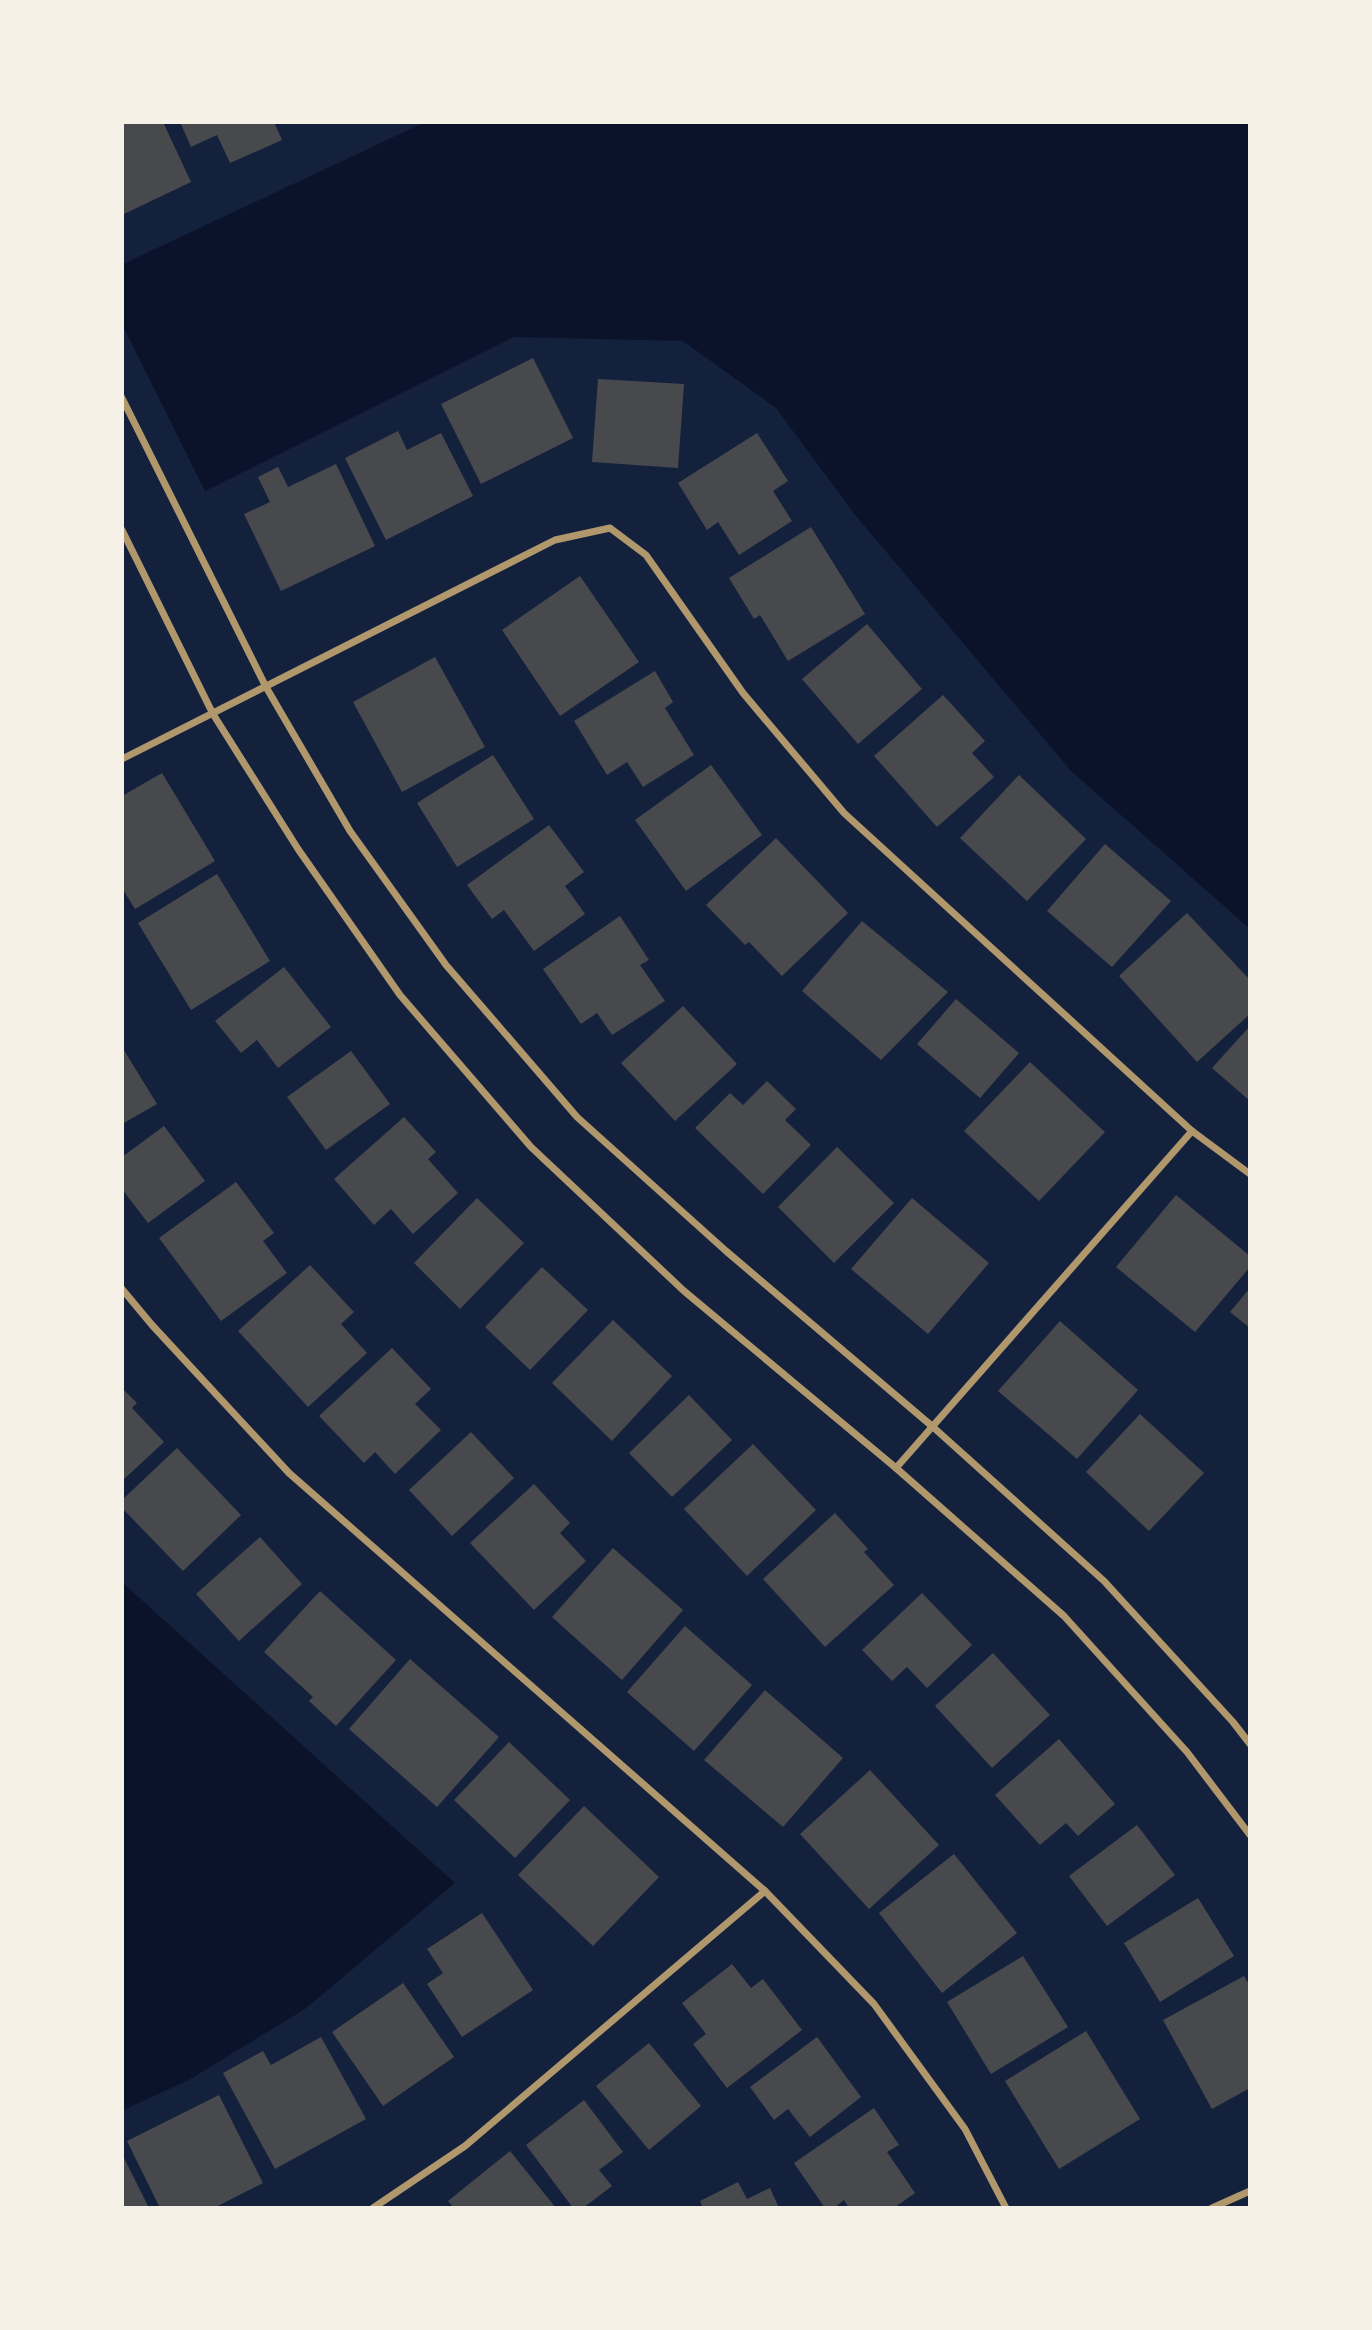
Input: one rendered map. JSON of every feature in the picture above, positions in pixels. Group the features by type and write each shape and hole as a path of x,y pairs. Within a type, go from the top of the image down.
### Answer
{"street":[{"path":"122,398 266,687 350,831 446,965 577,1117 726,1251 933,1427 1104,1581 1250,1744"},
{"path":"122,759 555,540 610,528 646,555 743,693 844,813 1192,1131 1250,1174"},
{"path":"122,530 213,714 298,849 400,995 531,1147 684,1291 896,1468 1064,1616 1187,1752 1250,1835"},
{"path":"896,1468 1192,1131"},
{"path":"122,1289 289,1473 765,1891 874,2004 965,2129 1006,2207"},
{"path":"373,2207 465,2146 765,1891"},
{"path":"1212,2207 1250,2191"}],"water":[{"path":"423,123 1249,123 1249,928 1071,771 856,516 776,408 683,341 514,337 205,491 123,326 123,264"},
{"path":"123,1583 455,1883 305,2009 187,2081 123,2110"}],"building":[{"path":"122,122 163,122 191,182 122,215"},
{"path":"180,122 274,122 282,140 230,163 217,135 191,147"},
{"path":"533,358 573,438 481,484 441,404"},
{"path":"598,379 684,384 678,468 592,462"},
{"path":"398,431 407,450 441,433 473,496 386,540 345,458"},
{"path":"757,433 788,481 773,491 792,521 739,555 718,522 707,530 678,483"},
{"path":"336,464 375,546 281,591 244,514 270,502 258,477 278,467 288,487"},
{"path":"811,527 865,614 788,661 760,615 754,619 729,578"},
{"path":"580,576 639,662 560,716 502,630"},
{"path":"867,624 922,689 858,744 802,679"},
{"path":"435,657 485,747 402,792 353,702"},
{"path":"655,671 673,702 665,708 694,755 643,787 627,762 607,775 574,721"},
{"path":"943,695 985,741 972,753 994,777 937,827 874,756"},
{"path":"493,755 534,819 457,867 417,803"},
{"path":"711,765 762,835 686,891 635,820"},
{"path":"162,773 215,861 135,909 122,888 122,796"},
{"path":"1019,775 1086,839 1027,901 960,838"},
{"path":"549,825 584,872 565,886 585,914 534,951 504,910 492,919 467,885"},
{"path":"776,838 848,913 782,976 749,942 745,945 706,905"},
{"path":"1105,844 1171,901 1112,967 1047,911"},
{"path":"217,874 270,961 191,1010 138,923"},
{"path":"1187,913 1250,980 1250,1014 1197,1062 1119,976"},
{"path":"620,916 649,960 640,965 665,1001 612,1035 597,1013 581,1024 543,969"},
{"path":"862,921 948,992 881,1060 802,991"},
{"path":"284,967 331,1027 278,1068 257,1040 241,1053 215,1021"},
{"path":"956,999 1019,1053 980,1098 917,1044"},
{"path":"683,1006 737,1064 675,1121 621,1063"},
{"path":"1250,1026 1250,1101 1212,1068"},
{"path":"122,1047 157,1104 122,1124"},
{"path":"351,1051 390,1104 326,1150 287,1097"},
{"path":"1030,1062 1105,1132 1039,1201 964,1131"},
{"path":"767,1081 796,1109 785,1120 811,1145 763,1194 695,1128 730,1093 743,1105"},
{"path":"404,1117 436,1152 428,1159 458,1193 413,1234 391,1209 374,1225 334,1179"},
{"path":"164,1126 205,1181 148,1223 122,1189 122,1157"},
{"path":"837,1147 894,1203 834,1263 778,1207"},
{"path":"236,1182 274,1233 263,1241 287,1273 221,1321 159,1238"},
{"path":"1176,1195 1250,1256 1250,1267 1195,1332 1116,1267"},
{"path":"477,1198 524,1243 460,1309 414,1263"},
{"path":"912,1198 989,1263 928,1334 851,1269"},
{"path":"310,1265 354,1312 341,1324 367,1353 308,1407 238,1331"},
{"path":"542,1267 588,1310 530,1370 485,1327"},
{"path":"1250,1288 1250,1328 1230,1312"},
{"path":"613,1320 672,1376 612,1441 552,1383"},
{"path":"1060,1321 1138,1390 1077,1459 998,1391"},
{"path":"392,1348 431,1389 415,1404 441,1430 395,1474 375,1452 364,1463 319,1416"},
{"path":"122,1388 137,1403 132,1408 164,1442 122,1481"},
{"path":"689,1395 732,1440 672,1497 629,1453"},
{"path":"1140,1414 1204,1473 1149,1531 1086,1472"},
{"path":"471,1432 514,1478 452,1536 409,1490"},
{"path":"753,1444 816,1510 747,1576 684,1509"},
{"path":"177,1448 241,1515 183,1571 122,1508 122,1500"},
{"path":"534,1484 570,1523 560,1533 586,1561 534,1610 470,1543"},
{"path":"835,1513 868,1549 864,1552 894,1585 825,1647 763,1579"},
{"path":"260,1537 302,1584 239,1641 196,1594"},
{"path":"613,1548 683,1610 622,1680 552,1617"},
{"path":"320,1591 396,1660 336,1726 309,1701 313,1697 264,1652"},
{"path":"922,1593 972,1645 927,1688 907,1667 892,1681 862,1650"},
{"path":"685,1626 752,1685 694,1751 627,1692"},
{"path":"993,1653 1050,1715 992,1768 935,1706"},
{"path":"410,1659 499,1737 437,1807 349,1729"},
{"path":"765,1690 843,1758 783,1827 704,1760"},
{"path":"1059,1739 1115,1804 1078,1836 1066,1823 1040,1845 995,1795"},
{"path":"509,1742 570,1800 515,1858 454,1800"},
{"path":"870,1770 939,1845 869,1909 800,1834"},
{"path":"584,1806 659,1877 593,1946 518,1875"},
{"path":"1137,1825 1175,1875 1107,1926 1069,1876"},
{"path":"954,1854 1017,1933 942,1993 879,1913"},
{"path":"1198,1898 1234,1956 1160,2002 1124,1943"},
{"path":"482,1913 533,1990 462,2037 427,1984 443,1973 427,1949"},
{"path":"1023,1956 1068,2027 991,2074 947,2002"},
{"path":"732,1964 751,1988 763,1979 802,2030 727,2088 693,2044 706,2034 682,2003"},
{"path":"1244,1976 1250,1986 1250,2088 1212,2109 1163,2020"},
{"path":"403,1983 454,2057 383,2106 332,2032"},
{"path":"1086,2031 1140,2119 1059,2169 1005,2081"},
{"path":"321,2037 366,2119 275,2169 223,2073 263,2051 271,2065"},
{"path":"817,2037 861,2097 810,2137 788,2109 774,2120 750,2087"},
{"path":"649,2043 701,2106 649,2150 596,2086"},
{"path":"219,2095 263,2183 214,2208 160,2208 127,2141"},
{"path":"584,2100 623,2152 599,2170 612,2186 583,2208 573,2208 526,2145"},
{"path":"874,2108 899,2145 887,2152 915,2193 894,2208 849,2208 844,2200 834,2208 825,2208 794,2163"},
{"path":"510,2151 556,2208 454,2208 448,2201"},
{"path":"122,2154 149,2208 122,2208"},
{"path":"738,2182 747,2199 770,2188 779,2208 703,2208 700,2201"}]}
